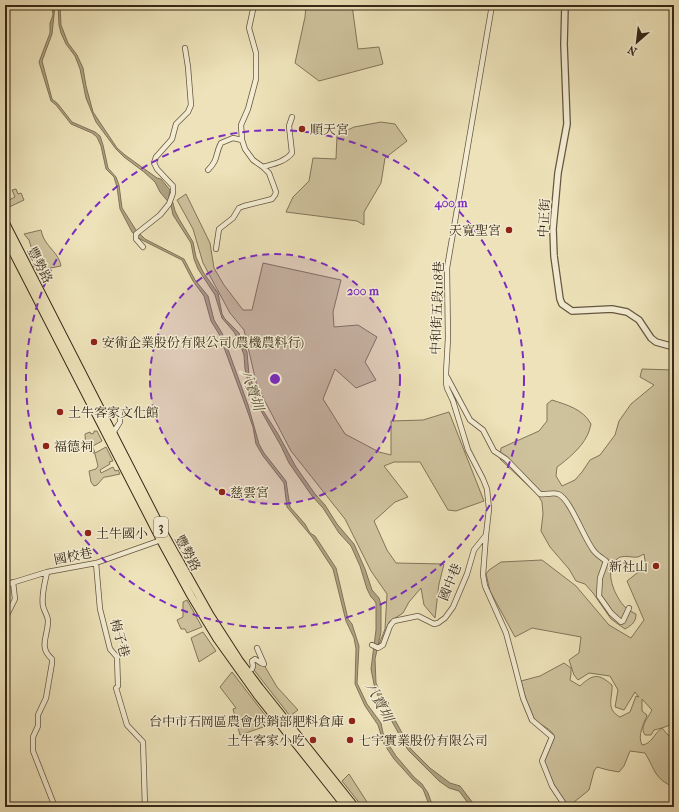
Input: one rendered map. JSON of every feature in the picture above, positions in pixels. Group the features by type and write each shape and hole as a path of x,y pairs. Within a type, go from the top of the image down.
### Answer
{"main road":[{"name":"豐勢路","path":"5,222 113,433 191,596 234,664 273,716 346,807"},
{"name":"豐勢路","path":"5,237 164,539 210,615 239,660 269,700 355,807"}],"street":[{"path":"18,5 23,5"},
{"path":"216,249 219,229 233,218 239,208 274,198 276,192 269,173 253,160 245,149 242,140 241,125 248,109 256,79 256,54 249,28 254,5"},
{"name":"中和街五段118巷","path":"492,5 448,268 447,388 453,401 468,450 487,489 489,509 483,574 485,586 504,628 523,698 532,720 552,737 542,759 543,765 552,786 566,807"},
{"name":"中正街","path":"565,5 564,44 568,124 558,173 553,229 554,256 560,299 562,304 572,311 612,309 627,312 639,320 651,338 656,342 674,347"},
{"path":"143,247 136,239 136,234 160,215 169,204 173,193 173,186 157,169 154,163 156,157 172,139 176,124 188,112 191,105 188,67 184,48"},
{"path":"263,167 282,160 292,153 289,126 292,117"},
{"path":"208,170 217,157 221,143 234,138 242,140"},
{"path":"446,373 470,420 483,430 494,451 506,459 540,494 545,495 557,493 562,496 572,509 582,531 594,551 606,561 600,578 600,596 611,613 621,622 630,608"},
{"path":"113,433 120,422 120,412"},
{"name":"國中巷","path":"372,645 378,648 382,645 390,626 394,621 415,616 434,624 442,620 453,607 467,574 476,546 486,535"},
{"name":"國校巷","path":"5,585 47,572 96,563 164,539"},
{"name":"梅子巷","path":"96,563 100,609 110,649 117,657 118,686 116,688 127,725 143,742 145,807"},
{"path":"47,572 43,594 43,607 48,619 44,646 46,654 52,658 52,663 46,698 38,715 38,726 33,737 33,751 53,802"},
{"path":"5,619 15,599 13,582"},
{"path":"252,669 252,661 255,659 264,664 257,648"}],"shaded area":[{"path":"306,5 352,5 358,49 379,47 383,64 319,81 295,63 305,17"},
{"path":"381,122 395,124 407,141 385,158 381,183 364,212 364,225 357,221 286,212 293,197 309,181 313,158 336,159 337,135 354,127"},
{"path":"16,189 18,194 21,193 24,200 5,209 5,202 15,197 12,190"},
{"path":"186,194 210,243 214,268 224,285 243,310 252,310 263,263 341,280 333,312 334,327 358,325 377,337 365,362 376,380 356,388 335,369 323,399 345,434 379,452 391,455 391,421 423,420 449,412 484,501 456,511 448,510 420,462 394,462 384,466 408,497 395,502 374,521 387,550 396,563 444,564 439,584 435,618 424,605 421,588 409,602 403,613 389,622 382,642 379,644 385,629 387,594 371,571 345,519 291,451 257,386 244,330 230,313 203,263 193,229 177,200"},
{"path":"41,230 44,239 57,256 61,266 40,270 38,266 34,267 28,255 33,253 29,240 24,234"},
{"path":"642,369 674,370 674,730 670,725 662,728 674,742 674,787 662,781 645,753 630,751 624,766 619,772 597,767 594,771 589,790 568,807 554,785 544,762 554,736 553,733 537,722 530,712 521,681 540,676 564,663 571,668 570,680 580,686 592,677 596,676 603,678 612,685 611,707 615,714 620,717 630,712 636,696 639,697 635,692 624,710 615,707 618,690 610,676 589,673 578,680 574,675 569,660 579,653 581,637 532,628 515,637 490,591 486,574 489,570 501,562 542,560 576,586 609,625 631,638 644,620 627,581 646,566 644,554 638,557 624,556 619,558 613,564 611,570 614,590 621,603 636,614 633,623 625,629 611,619 585,584 576,581 569,569 550,547 541,531 543,514 542,502 538,495 500,459 501,448 539,431 547,421 547,404 552,400 569,406 584,415 591,424 588,434 578,449 557,467 556,476 562,486 575,480 590,460 600,455 615,435 619,421 631,404 654,385 640,377","holes":["642,699 652,710 646,719 643,732 645,735 651,735 654,730 662,728 648,743 642,745 640,737 647,715 642,711"]},
{"path":"94,431 97,431 102,441 93,446 91,442 95,453 106,447 113,461 109,462 110,464 100,470 101,473 113,467 115,471 118,470 120,474 104,477 97,485 94,486 91,482 89,471 96,469 98,466 95,454 86,448 85,434 90,432 91,434 94,433"},
{"path":"187,600 202,627 187,633 185,629 181,629 177,620 183,617 183,602"},
{"path":"203,632 216,651 199,662 191,638"},
{"path":"254,661 264,665 277,687 298,710 290,716 254,670"},
{"path":"232,672 272,724 240,735 233,709 236,708 220,687"},
{"path":"349,774 367,802 361,805 342,781"}],"water":[{"name":"八寶圳","path":"52,5 55,5 52,34 42,61 52,99 58,104 72,122 95,132 100,136 108,168 116,177 119,185 122,208 136,230 145,239 184,259 195,280 208,296 214,320 222,333 248,405 259,444 264,453 286,481 290,507 305,524 310,533 315,536 336,568 348,619 352,624 359,646 357,683 367,704 381,723 387,742 396,756 422,784 428,793 433,807 430,807 423,789 394,759 384,744 378,725 365,706 355,684 356,649 354,638 346,621 333,569 312,537 287,507 284,483 263,456 256,444 253,427 246,407 219,334 211,321 204,296 193,281 182,260 138,238 132,232 120,209 114,177 106,169 101,146 97,137 92,133 71,124 51,101 39,62 50,33 50,23 53,15"},
{"name":"八寶圳","path":"58,5 60,5 61,25 68,43 77,55 83,68 93,112 117,148 157,178 161,179 170,190 169,196 179,219 193,242 196,257 203,272 218,293 222,314 239,333 247,352 249,375 262,409 296,467 315,494 325,505 337,524 354,544 372,590 379,598 381,605 381,632 375,659 376,683 383,698 388,702 390,711 411,749 430,768 450,783 460,786 476,807 471,807 459,791 449,788 439,781 408,750 386,711 386,704 378,696 371,669 376,630 376,603 367,589 360,566 351,546 339,533 323,508 312,496 289,463 260,409 248,381 244,355 239,341 234,332 222,318 215,295 198,269 194,259 191,243 173,215 171,205 160,192 155,182 116,149 96,122 86,98 80,69 75,56 66,44 61,33"}],"place":[{"name":"順天宮","path":"302,129"},
{"name":"天寬聖宮","path":"509,230"},
{"name":"安術企業股份有限公司(農機農料行)","path":"94,342"},
{"name":"土牛客家文化館","path":"60,412"},
{"name":"福德祠","path":"46,446"},
{"name":"慈雲宮","path":"222,492"},
{"name":"土牛國小","path":"88,533"},
{"name":"新社山","path":"656,566"},
{"name":"台中市石岡區農會供銷部肥料倉庫","path":"352,721"},
{"name":"土牛客家小吃","path":"313,740"},
{"name":"七宇實業股份有限公司","path":"350,740"}]}
